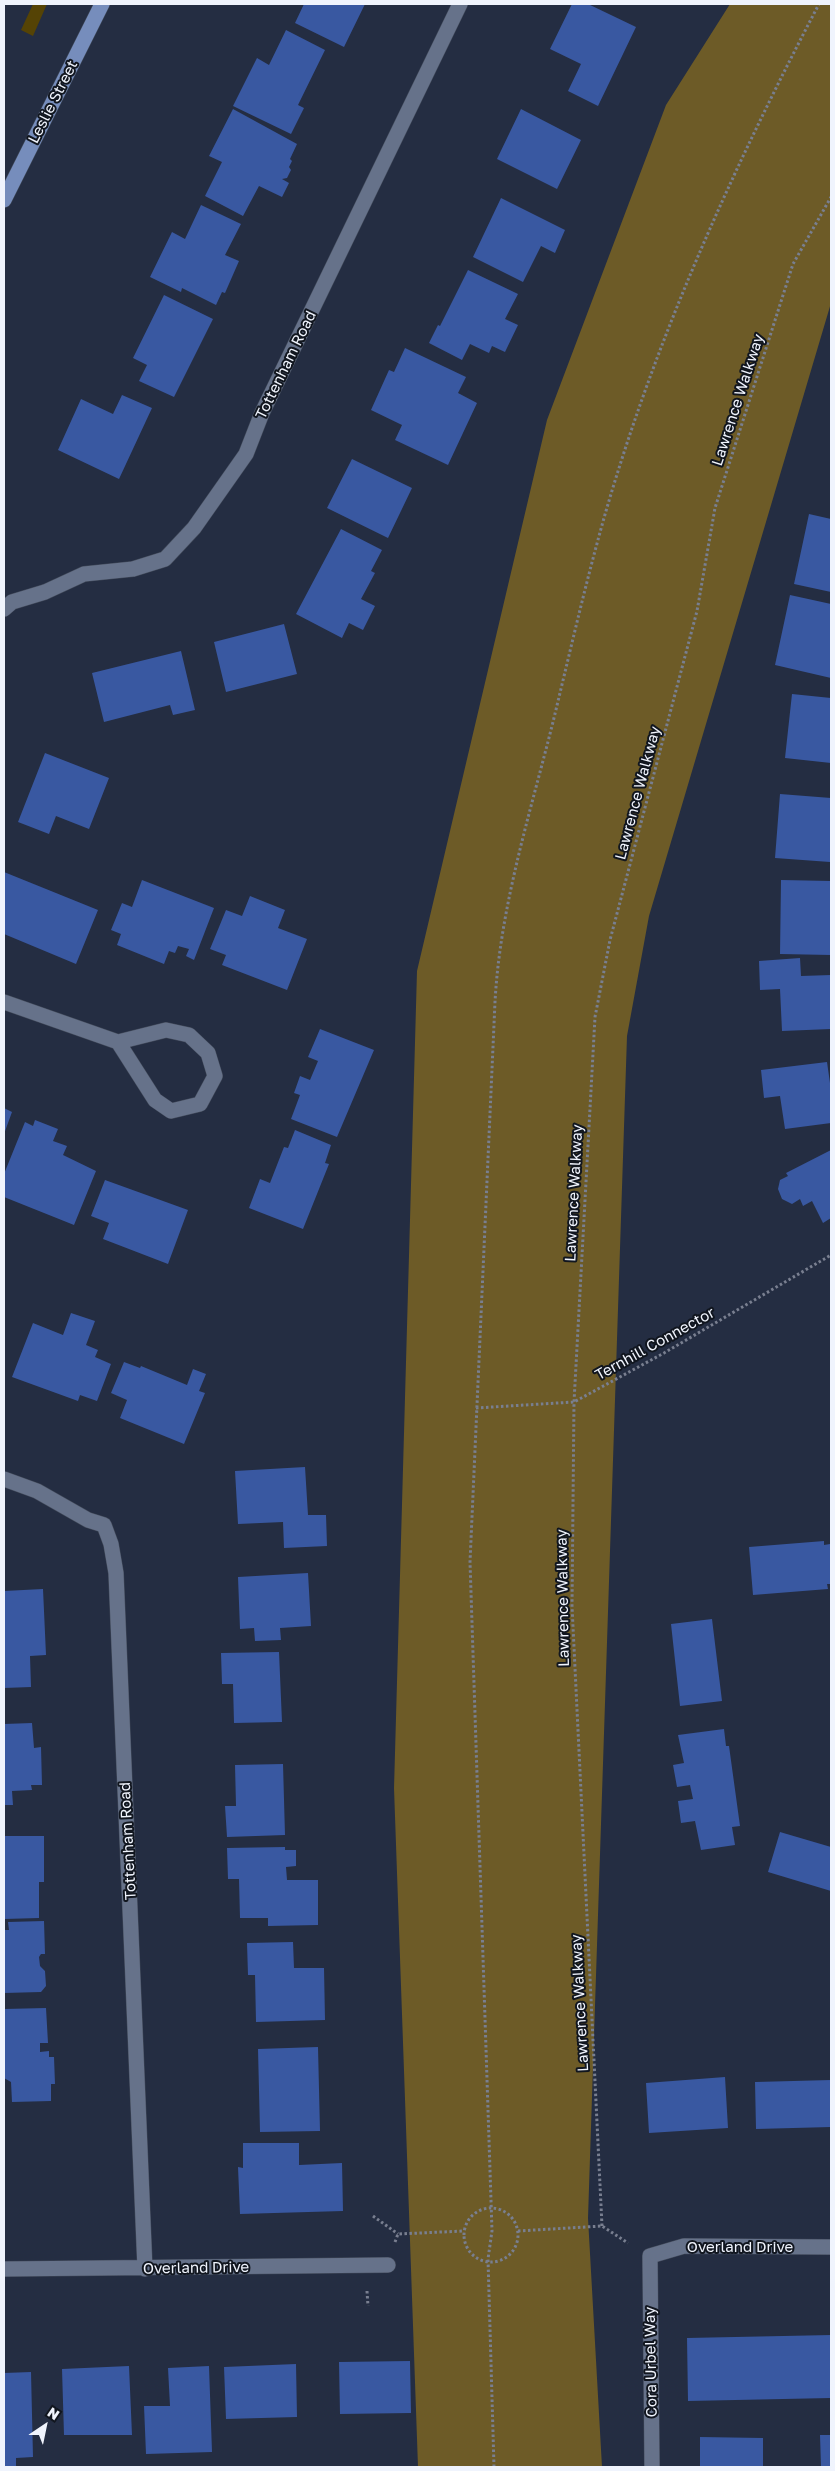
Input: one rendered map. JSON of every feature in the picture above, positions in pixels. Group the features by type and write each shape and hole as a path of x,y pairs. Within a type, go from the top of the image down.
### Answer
{"main road":[{"name":"Leslie Street","path":"4,200 102,4"}],"street":[{"name":"Tottenham Road","path":"4,608 12,602 45,592 84,574 132,569 165,559 194,528 246,454 262,413 460,4"},
{"path":"4,1002 118,1042 166,1030 189,1035 208,1053 215,1076 200,1104 172,1112 155,1100 118,1042"},
{"name":"Tottenham Road","path":"4,1479 37,1491 88,1520 104,1525 111,1544 117,1593 146,2269"},
{"name":"Overland Drive","path":"650,2256 684,2246 831,2247"},
{"name":"Cora Urbel Way","path":"650,2256 652,2467"},
{"name":"Overland Drive","path":"4,2269 388,2265"}],"path":[{"path":"494,2467 488,2262 492,2231 470,1584 476,1408 496,986 501,937 513,880 606,511 648,386 688,282 740,159 819,4"},
{"name":"Lawrence Walkway","path":"602,2226 572,1606 574,1402 594,1017 610,940 697,611 715,508 793,264 831,197"},
{"name":"Ternhill Connector","path":"476,1408 574,1402 681,1343 831,1255"},
{"path":"491,2207 504,2210 513,2219 518,2231 518,2243 512,2254 501,2261 488,2262 475,2257 466,2245 464,2231 469,2219 478,2210 491,2207"},
{"path":"373,2216 398,2234 464,2231"},
{"path":"518,2231 602,2226 650,2256"},
{"path":"388,2265 398,2234"}],"shaded area":[{"path":"33,4 47,4 33,36 21,30"},
{"path":"730,4 831,4 831,303 649,916 627,1036 588,2218 602,2467 418,2467 394,1788 417,971 547,420 666,105"}],"building":[{"path":"304,4 365,4 344,47 295,23"},
{"path":"572,4 588,4 636,27 598,106 568,91 581,64 550,49"},
{"path":"286,30 325,50 298,105 304,108 291,134 233,106 257,58 269,65"},
{"path":"233,109 297,144 290,159 292,161 289,167 291,170 287,178 282,179 289,183 282,197 259,186 243,216 205,196 222,162 209,156"},
{"path":"521,109 581,140 557,189 497,159"},
{"path":"501,198 565,230 555,253 541,246 523,282 473,257"},
{"path":"201,205 241,224 225,255 239,261 225,293 222,292 216,305 182,288 181,292 150,277 172,232 185,239"},
{"path":"468,270 518,294 505,319 518,325 505,352 492,346 489,353 470,344 462,360 429,343 438,325 440,326"},
{"path":"164,295 213,319 174,397 139,381 147,365 133,358"},
{"path":"405,348 466,377 458,393 477,403 448,465 395,440 402,425 371,410 389,370 394,372"},
{"path":"122,395 152,408 119,479 58,450 81,399 113,414"},
{"path":"352,459 412,488 388,538 327,508"},
{"path":"809,514 831,519 831,592 794,584"},
{"path":"341,529 382,550 371,571 375,573 361,599 375,606 363,630 349,623 342,638 296,614"},
{"path":"790,595 831,604 831,678 775,665"},
{"path":"284,624 297,674 226,692 214,642"},
{"path":"181,651 195,710 173,715 170,705 104,722 92,673"},
{"path":"792,694 831,698 831,763 785,758"},
{"path":"45,753 109,778 89,829 56,816 49,834 18,822"},
{"path":"780,794 831,798 830,862 775,858"},
{"path":"4,872 98,910 76,964 4,934"},
{"path":"142,880 214,908 194,960 186,956 189,949 178,946 175,953 169,951 164,964 117,945 121,934 111,930 122,903 132,907"},
{"path":"781,880 831,881 831,955 780,954"},
{"path":"250,896 285,910 278,928 307,939 287,990 222,965 226,955 210,949 226,910 242,916"},
{"path":"800,958 801,976 831,975 831,1029 782,1031 780,989 760,990 759,961"},
{"path":"320,1029 374,1050 337,1137 291,1119 300,1095 294,1093 300,1076 310,1080 318,1061 308,1057"},
{"path":"827,1062 831,1090 831,1123 785,1129 780,1096 764,1098 761,1070"},
{"path":"4,1108 12,1112 4,1134"},
{"path":"35,1120 58,1129 53,1141 67,1146 63,1155 96,1171 74,1225 4,1197 4,1174 25,1122 33,1126"},
{"path":"295,1130 331,1145 325,1163 329,1164 303,1229 249,1208 260,1179 270,1183 284,1147 288,1148"},
{"path":"831,1150 831,1218 823,1223 812,1201 803,1206 800,1199 792,1204 782,1199 778,1189 780,1180 788,1176 786,1173"},
{"path":"105,1180 188,1210 168,1264 103,1239 109,1223 91,1216"},
{"path":"71,1313 95,1321 86,1345 98,1350 95,1357 111,1364 97,1401 80,1395 78,1401 12,1377 33,1323 63,1335"},
{"path":"124,1362 140,1368 141,1366 187,1385 193,1369 206,1374 199,1391 205,1393 184,1444 120,1418 127,1400 111,1393"},
{"path":"305,1467 308,1515 326,1515 327,1546 284,1548 283,1522 238,1524 235,1471"},
{"path":"824,1541 824,1545 830,1544 831,1584 827,1584 828,1589 753,1595 749,1547"},
{"path":"308,1573 311,1626 280,1628 281,1640 255,1641 254,1628 240,1629 238,1577"},
{"path":"43,1589 46,1655 30,1656 31,1687 4,1688 4,1591"},
{"path":"712,1619 722,1701 680,1706 671,1624"},
{"path":"279,1652 282,1722 234,1723 233,1684 222,1684 221,1653"},
{"path":"32,1723 34,1748 41,1747 42,1785 31,1785 32,1790 12,1791 13,1805 4,1805 4,1724"},
{"path":"724,1729 726,1746 729,1746 740,1826 732,1827 735,1845 701,1850 695,1821 681,1823 678,1801 693,1799 690,1785 677,1787 673,1765 684,1763 678,1735"},
{"path":"283,1764 285,1835 227,1837 225,1806 236,1806 235,1765"},
{"path":"780,1832 831,1847 831,1891 768,1872"},
{"path":"4,1836 44,1836 44,1882 39,1882 39,1918 4,1919"},
{"path":"285,1847 285,1850 296,1850 296,1866 286,1867 287,1880 318,1880 318,1925 268,1926 268,1918 240,1918 239,1879 228,1879 227,1848"},
{"path":"44,1921 45,1954 41,1954 39,1957 40,1966 45,1971 46,1986 41,1992 4,1993 4,1930 9,1930 8,1922"},
{"path":"293,1942 294,1968 324,1968 325,2020 256,2022 255,1975 248,1975 247,1943"},
{"path":"46,2008 48,2043 40,2043 40,2052 49,2051 49,2057 54,2057 55,2084 51,2084 51,2101 12,2102 11,2082 4,2078 4,2009"},
{"path":"318,2047 320,2131 260,2132 258,2049"},
{"path":"725,2077 728,2128 649,2133 646,2083"},
{"path":"831,2080 831,2127 756,2129 755,2082"},
{"path":"243,2143 299,2143 299,2165 342,2163 343,2211 240,2214 238,2167 243,2168"},
{"path":"831,2335 831,2398 688,2401 687,2338"},
{"path":"410,2361 411,2413 340,2414 339,2362"},
{"path":"296,2364 297,2417 226,2419 224,2367"},
{"path":"129,2366 132,2435 64,2435 62,2369"},
{"path":"209,2366 212,2452 146,2454 144,2406 170,2406 168,2368"},
{"path":"31,2372 33,2457 16,2458 16,2467 4,2467 4,2373"},
{"path":"820,2435 831,2435 831,2467 821,2467"},
{"path":"700,2437 763,2438 763,2467 700,2467"}]}
